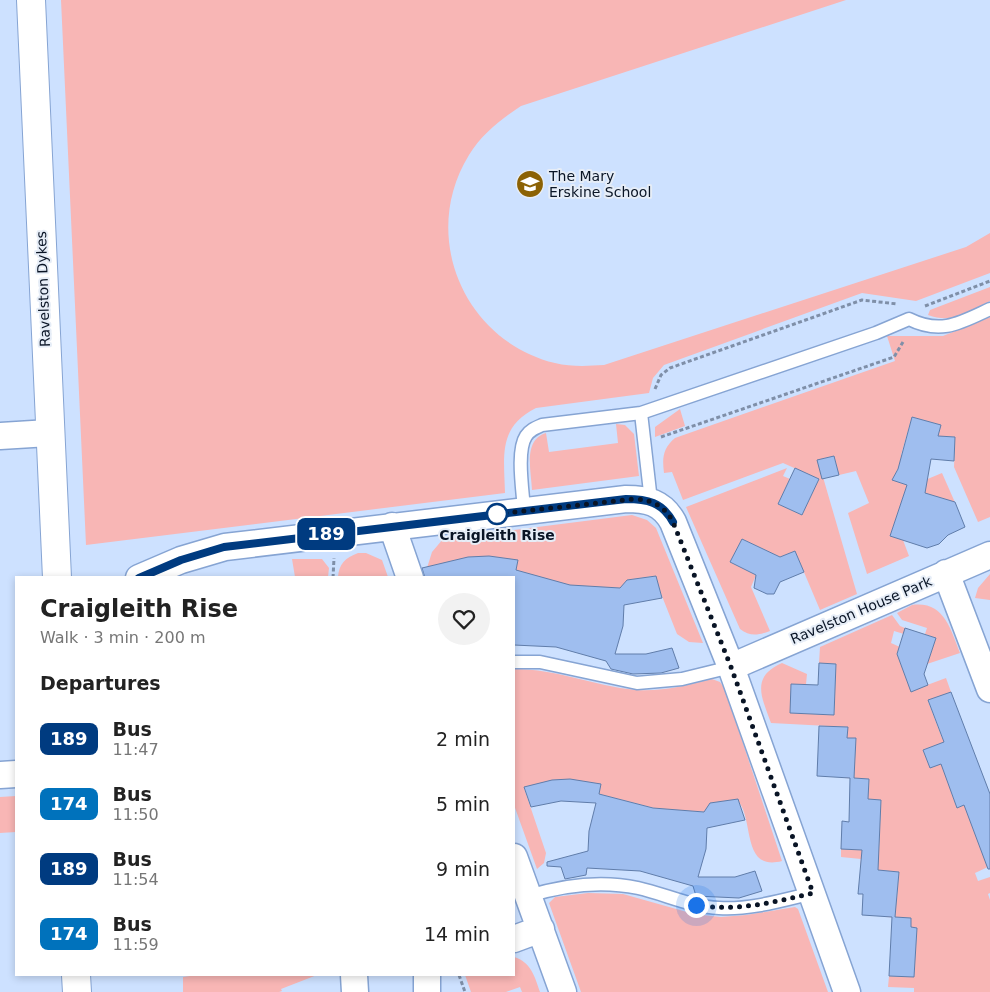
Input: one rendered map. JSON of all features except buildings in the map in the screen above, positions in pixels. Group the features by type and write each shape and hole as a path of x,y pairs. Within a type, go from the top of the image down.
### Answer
{"street":[{"name":"Ravelston Dykes","path":"31,0 57,576"},
{"path":"0,436 49,433"},
{"path":"144,576 181,560 224,547 626,499 651,501 663,508 673,522 731,667 847,992"},
{"path":"392,526 409,576"},
{"name":"Ravelston House Park","path":"731,667 990,555"},
{"path":"946,574 990,689"},
{"path":"0,774 15,774"},
{"path":"515,860 563,992"},
{"path":"515,939 540,929"},
{"path":"76,976 77,992"},
{"path":"354,976 354,992"},
{"path":"427,976 427,992"}],"lane":[{"path":"524,510 522,452 523,442 532,429 542,425 641,413 912,321 933,327 950,326 990,309"},
{"path":"641,413 651,501"},
{"path":"515,662 540,662 637,683 682,679 731,667"},
{"path":"528,896 571,886 616,885 639,888 696,905 721,909 745,907 813,893"}],"path":[{"path":"655,409 653,400 655,387 661,375 670,368 862,300 925,306 990,281"},
{"path":"645,443 894,357 912,321 925,306"},
{"path":"912,321 925,306"},
{"path":"459,976 466,992"}],"shaded area":[{"path":"61,0 846,0 521,106 492,128 474,147 455,186 449,219 450,251 459,281 475,309 496,333 523,351 555,363 586,366 604,365 966,247 990,233 990,273 916,301 862,293 664,365 653,378 649,393 536,408 515,424 509,433 504,454 505,493 86,545"},
{"path":"990,287 990,301 967,313 945,318 928,315 930,310"},
{"path":"990,317 990,517 978,522 954,467 955,437 943,436 942,442 936,441 941,425 912,417 901,455 911,464 897,470 895,475 898,482 903,484 919,477 918,483 942,473 957,507 947,500 921,492 890,536 903,540 909,556 867,574 848,513 869,503 856,471 839,475 834,456 818,460 857,594 820,610 795,551 780,557 742,539 730,562 756,575 751,587 770,631 755,634 747,633 740,629 686,507 787,468 783,476 790,479 778,504 802,515 819,479 783,463 683,500 672,472 664,473 663,458 668,446 675,438 895,361 887,336 943,336"},
{"path":"680,409 685,426 655,437 655,427"},
{"path":"616,424 625,425 634,434 639,476 532,490 531,449 539,437 546,433 549,452 618,443"},
{"path":"632,515 647,520 656,528 703,643 689,642 677,634 654,576 627,580 625,589 574,587 564,584 515,578 515,576 496,576 427,568 432,552 443,539"},
{"path":"358,553 366,553 382,560 388,576 338,576 340,568 350,557"},
{"path":"292,559 322,559 329,568 328,576 295,576"},
{"path":"990,574 990,600 975,598 978,588"},
{"path":"912,605 932,607 939,612 949,626 960,653 927,664 911,691 946,678 951,692 928,701 942,738 955,738 923,750 930,768 962,756 961,788 951,792 957,808 990,795 990,866 975,873 978,881 990,877 990,893 988,894 990,900 990,992 914,992 914,988 888,987 889,976 914,977 917,928 911,927 911,918 886,917 888,897 897,898 899,872 860,868 861,859 841,857 841,849 879,850 881,800 861,799 869,791 869,779 845,778 856,738 847,738 847,727 771,723 762,697 762,682 766,675 782,663 807,674 806,684 791,684 790,713 834,715 836,664 819,663 820,647 892,615 900,626 905,628 904,634 894,631 891,643 900,647 897,654 914,660 935,638 925,634 927,628 902,620 897,613"},
{"path":"515,669 546,672 636,690 665,689 712,679 720,682 725,689 782,861 769,862 760,859 754,851 746,818 737,800 710,803 708,812 658,809 599,794 531,786 524,788 546,853 544,863 537,869 515,808"},
{"path":"15,796 15,832 0,833 0,797"},
{"path":"588,893 623,894 694,914 721,917 795,907 798,909 828,992 581,992 549,903 555,897"},
{"path":"515,957 525,962 528,966 540,992 522,992 520,987 506,992 471,992 465,976 515,976"},
{"path":"314,976 281,989 282,991 279,992 183,992 183,977"}],"bus line":[{"name":"189","path":"142,576 181,560 224,547 626,499 651,501 663,508 673,522"}],"place":[{"name":"The Mary Erskine School","path":"530,184"},
{"name":"Craigleith Rise","path":"497,514"}],"route":[{"path":"497,514 634,499 651,501 657,504 663,508 673,522 731,667 813,893 745,907 721,909 696,905"}]}
